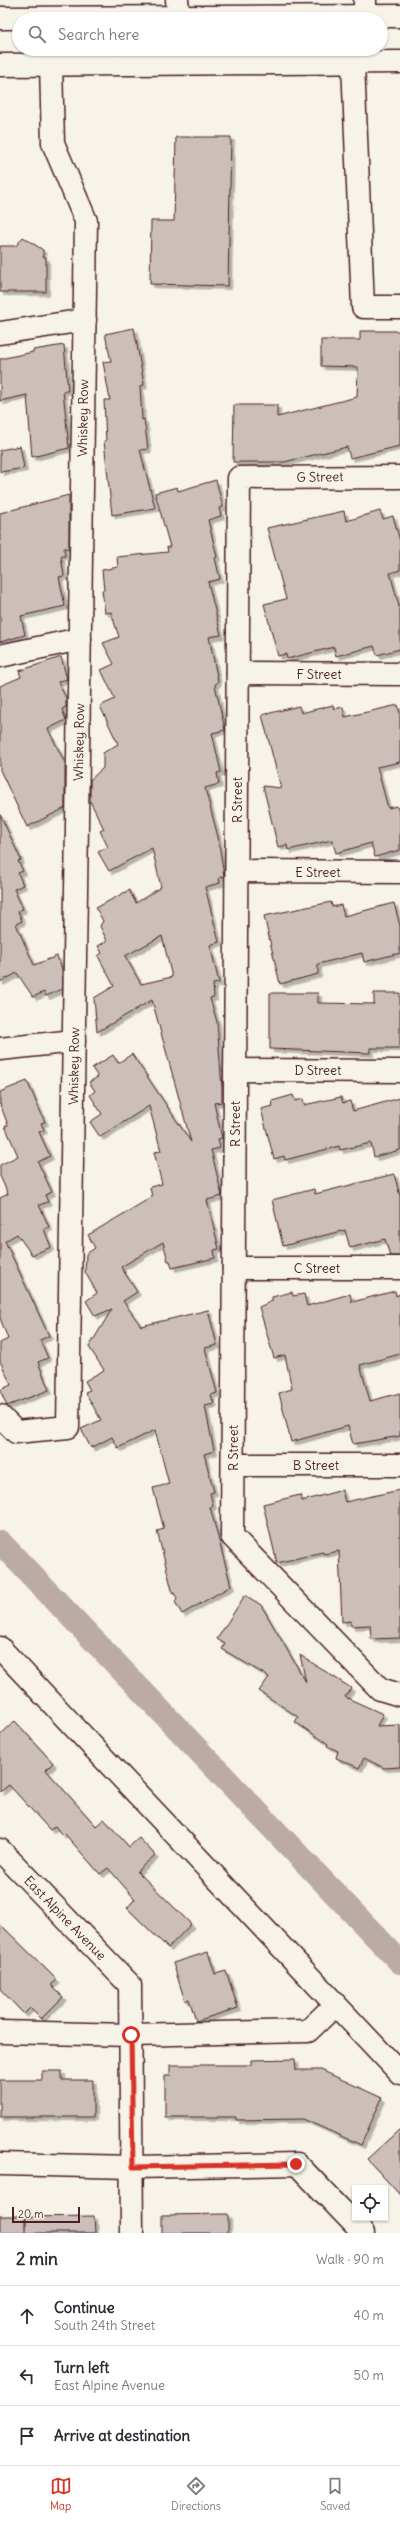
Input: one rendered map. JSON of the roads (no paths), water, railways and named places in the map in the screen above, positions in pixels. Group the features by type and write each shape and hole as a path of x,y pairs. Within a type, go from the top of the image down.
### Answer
{"street":[{"path":"119,12 178,9 365,8 382,12"},
{"path":"388,13 400,16"},
{"path":"0,18 12,17"},
{"path":"0,65 400,62"},
{"path":"353,63 363,307 400,307"},
{"name":"Whiskey Row","path":"0,1416 16,1432 68,1427 86,221 53,143 51,64"},
{"path":"0,333 85,320"},
{"name":"G Street","path":"239,478 400,477"},
{"name":"R Street","path":"239,478 232,1536 380,1689 400,1696"},
{"path":"0,656 80,640"},
{"name":"F Street","path":"238,673 400,674"},
{"name":"E Street","path":"237,872 400,872"},
{"path":"0,1049 74,1042"},
{"name":"D Street","path":"235,1070 400,1070"},
{"name":"C Street","path":"234,1268 400,1268"},
{"name":"B Street","path":"233,1465 400,1465"},
{"path":"0,1648 400,2073"},
{"name":"East Alpine Avenue","path":"0,1850 130,1985 131,2035"},
{"path":"0,2032 131,2035 308,2030 335,2005"},
{"path":"131,2035 133,2167 132,2233"},
{"path":"0,2164 133,2167 296,2164 363,2233"}],"waterway":[{"path":"0,1542 400,1962"}]}
